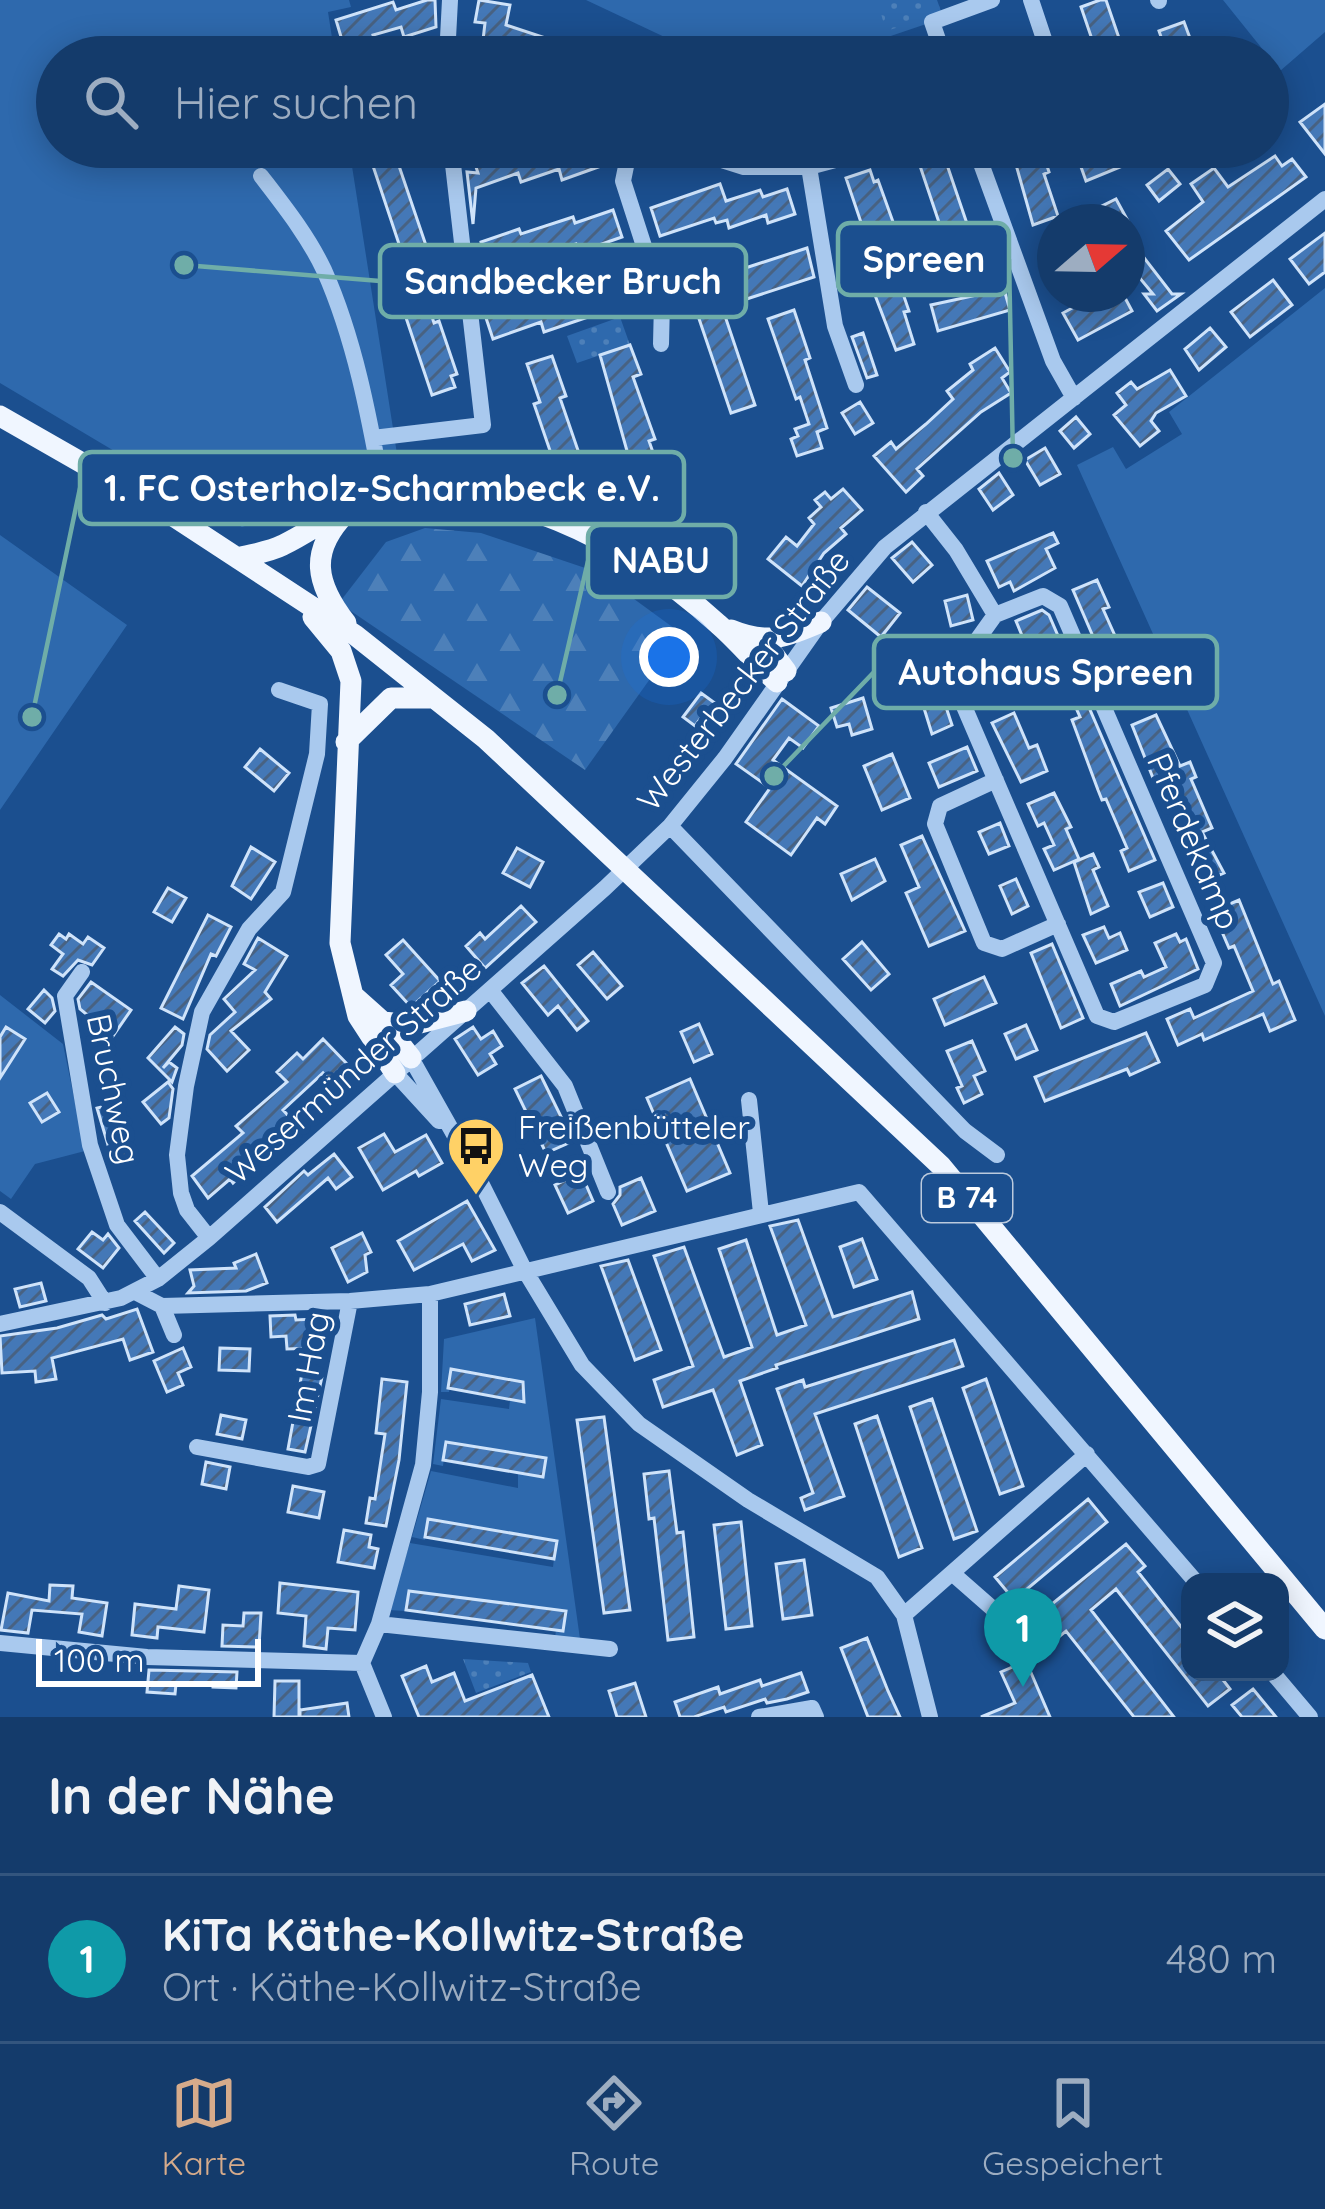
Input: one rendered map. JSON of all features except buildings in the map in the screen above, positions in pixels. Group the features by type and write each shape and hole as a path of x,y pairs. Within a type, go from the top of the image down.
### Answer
{"main road":[{"name":"B 74","path":"0,416 161,508 355,635 486,739 940,1166 1325,1629"},
{"path":"238,558 284,545 321,520 384,498 446,496 487,501 602,538 782,676"},
{"path":"350,508 320,553 320,569 322,587 355,635"},
{"path":"293,594 330,636 351,681 340,943 364,1026 403,1065"},
{"path":"756,640 821,622"},
{"path":"720,625 768,647 782,676"},
{"path":"346,742 391,698 434,698"},
{"path":"352,996 383,1022 403,1065"},
{"path":"383,1022 412,1025 466,1011"}],"street":[{"path":"448,36 450,0"},
{"path":"937,36 932,22 992,0"},
{"path":"1031,0 1043,36"},
{"path":"373,438 483,425 453,168"},
{"path":"626,168 623,182 662,302 662,344"},
{"path":"808,168 835,326 856,385"},
{"path":"983,168 1059,376 1074,398"},
{"path":"261,176 322,266 344,320 384,498"},
{"name":"Westerbecker Straße","path":"605,888 670,826 725,758 821,622 885,547 1325,199"},
{"path":"926,512 956,550 995,615"},
{"name":"Pferdekamp","path":"1043,596 1060,606 1214,963 1205,985 1114,1022 1097,1016 996,780 957,690 970,650 995,615 1043,596"},
{"path":"209,1238 187,1210 177,1155 202,1012 249,929 284,892 317,754 320,704 279,690"},
{"path":"996,780 940,806 935,824 984,943 1003,949 1058,924"},
{"path":"670,826 965,1131 997,1155"},
{"name":"Wesermünder Straße","path":"0,1324 105,1303 158,1279 605,888"},
{"name":"Bruchweg","path":"82,972 65,996 90,1145 117,1225 158,1279"},
{"path":"490,989 565,1086 608,1192"},
{"path":"403,1065 478,1177 524,1269 582,1365 639,1424 748,1500 877,1577 904,1616 930,1717"},
{"path":"749,1100 761,1213"},
{"path":"136,1292 162,1306 430,1294 859,1192 1188,1573"},
{"path":"0,1211 89,1278 105,1303"},
{"path":"384,1717 362,1664 380,1624 423,1465 430,1392 430,1294"},
{"name":"Im Hag","path":"197,1447 308,1467 318,1463 350,1301"},
{"path":"162,1306 174,1335"},
{"path":"904,1616 1088,1454"},
{"path":"952,1573 1001,1616"},
{"path":"380,1624 610,1649"},
{"path":"0,1643 146,1658 362,1664"},
{"path":"1280,1681 1310,1717"},
{"path":"759,1717 812,1708 816,1717"}],"green space":[{"path":"0,0 349,0 351,7 328,12 332,36 36,36 36,168 352,168 400,473 242,527 0,383"},
{"path":"586,0 930,0 932,22 891,36 662,36"},
{"path":"877,0 937,0 942,14 886,31"},
{"path":"1223,0 1325,0 1325,32 1289,63 1289,36 1252,36"},
{"path":"1325,288 1325,1016 1077,465 1113,447 1126,469 1182,434 1169,412"},
{"path":"620,317 630,345 577,363 567,336"},
{"path":"425,528 481,533 597,572 682,634 585,770 339,603 386,542"},
{"path":"0,535 127,625 0,810"},
{"path":"0,995 63,1044 85,1151 35,1164 11,1199 0,1191"},
{"path":"535,1318 580,1639 555,1638 556,1630 563,1630 565,1611 410,1591 406,1611 388,1610 410,1543 553,1567 556,1541 429,1519 425,1540 412,1537 431,1471 518,1488 518,1472 543,1476 546,1458 446,1442 443,1466 433,1464 441,1399 509,1409 510,1400 524,1401 523,1382 452,1369 449,1392 441,1392 444,1339"},
{"path":"463,1659 528,1663 531,1672 476,1693"}],"place":[{"name":"Sandbecker Bruch","path":"184,265"},
{"name":"Spreen","path":"1013,458"},
{"name":"NABU","path":"557,695"},
{"name":"1. FC Osterholz-Scharmbeck e.V.","path":"32,717"},
{"name":"Autohaus Spreen","path":"774,776"},
{"name":"Freißenbütteler Weg","path":"476,1197"},
{"name":"KiTa Käthe-Kollwitz-Straße","path":"1023,1687"}]}
